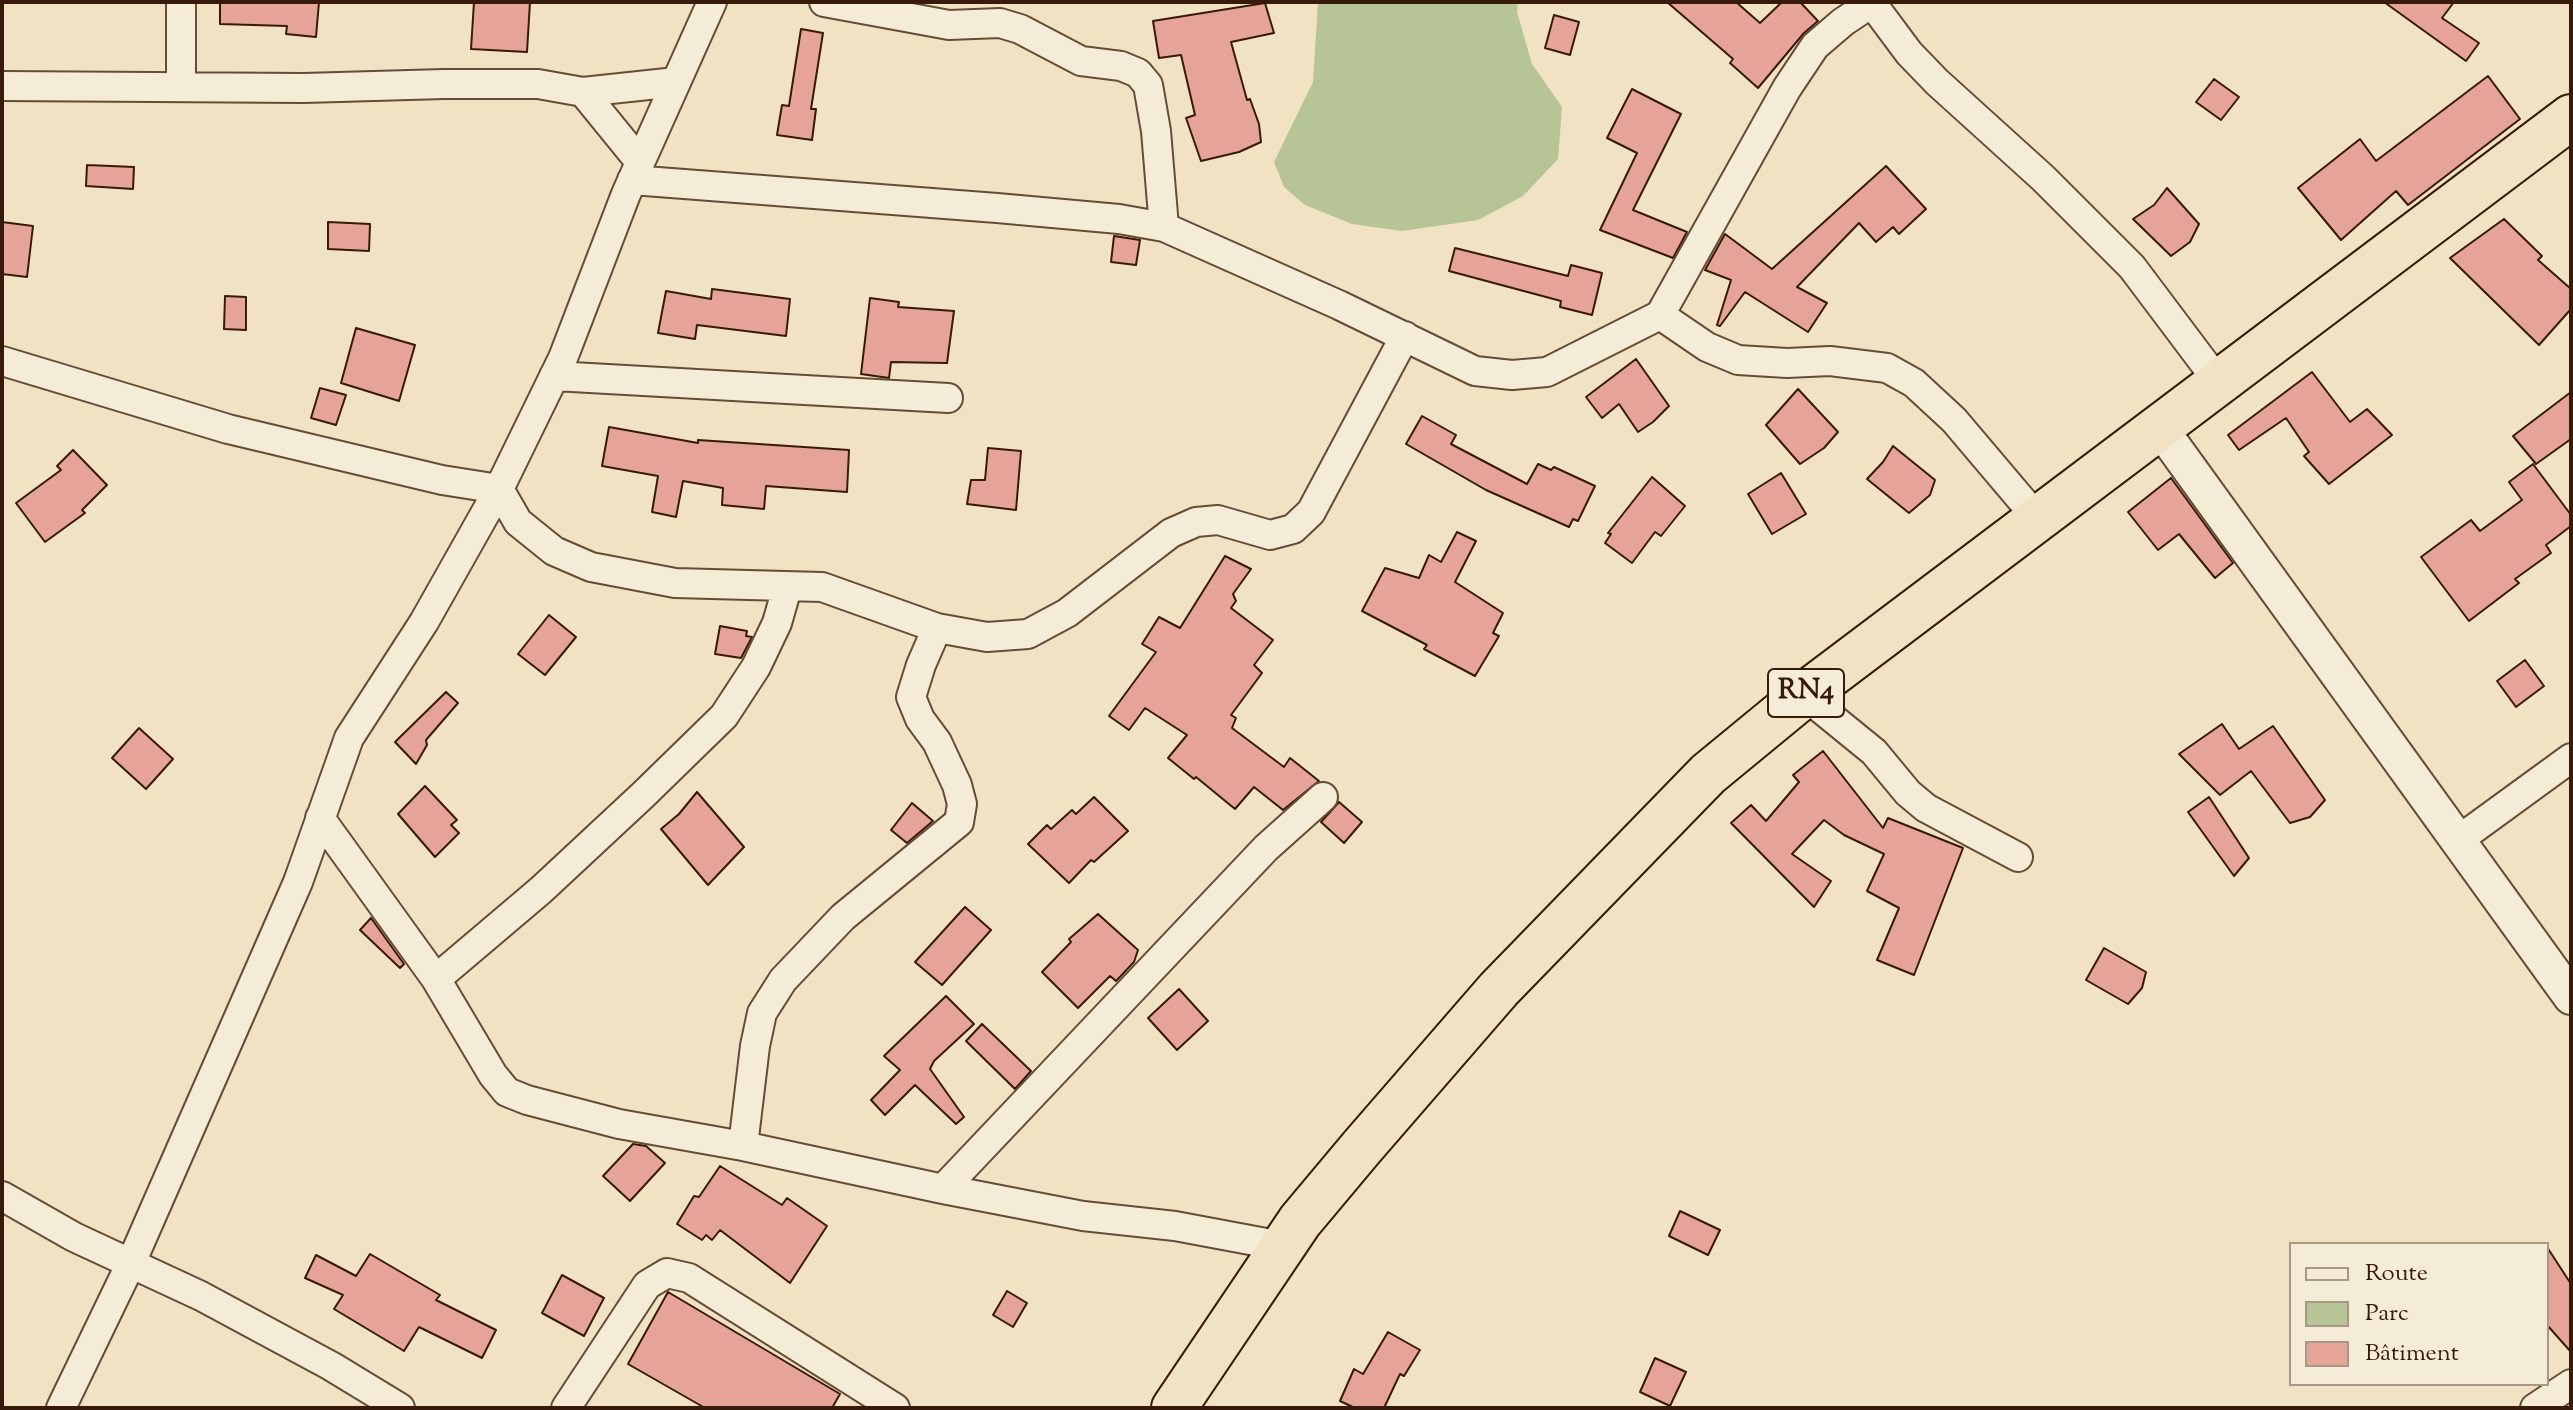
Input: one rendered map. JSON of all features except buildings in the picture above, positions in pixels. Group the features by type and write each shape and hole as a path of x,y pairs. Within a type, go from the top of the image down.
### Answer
{"highway":[{"name":"RN4","path":"1174,1408 1308,1210 1499,989 1708,774 1804,695 2571,117"}],"street":[{"path":"181,2 181,87"},
{"path":"61,1408 131,1263 298,882 349,738 424,622 499,489 554,376 636,171 712,2"},
{"path":"824,2 949,25 1000,23 1020,29 1081,61 1121,66 1138,73 1148,85 1156,131 1164,227"},
{"path":"636,171 1119,219 1164,227 1475,371 1512,375 1547,372 1660,315 1787,88 1815,46 1872,2 1909,53 1937,82 2043,178 2132,267 2220,384"},
{"path":"2,86 538,84 583,92 676,82"},
{"path":"583,92 636,171"},
{"path":"1660,315 1707,347 1738,360 1787,363 1830,361 1887,368 1914,383 1954,420 2037,518"},
{"path":"499,489 518,522 554,551 591,567 675,583 822,587 937,628 987,637 1028,634 1067,613 1171,533 1196,522 1218,520 1270,535 1293,529 1311,512 1405,336"},
{"path":"2,361 228,429 442,480 499,489"},
{"path":"554,376 948,398"},
{"path":"2160,428 2571,997"},
{"path":"436,979 552,880 724,716 756,667 777,623 787,588"},
{"path":"743,1146 762,1013 783,980 843,917 959,822 962,804 957,785 911,697 937,628"},
{"path":"1804,695 1874,752 1908,793 1926,808 2018,857"},
{"path":"2457,841 2571,758"},
{"path":"943,1189 1266,848 1323,797"},
{"path":"320,818 436,979 493,1075 507,1092 619,1124 743,1146 943,1189 1083,1216 1175,1226 1282,1246"},
{"path":"2,1196 74,1237 214,1303 331,1366 400,1408"},
{"path":"566,1408 647,1285 667,1273 689,1278 895,1408"},
{"path":"2535,1408 2571,1384"}],"green space":[{"path":"1318,2 1518,2 1517,12 1532,64 1562,107 1558,159 1523,196 1478,220 1402,231 1352,224 1305,205 1284,187 1274,162 1313,82"}]}
